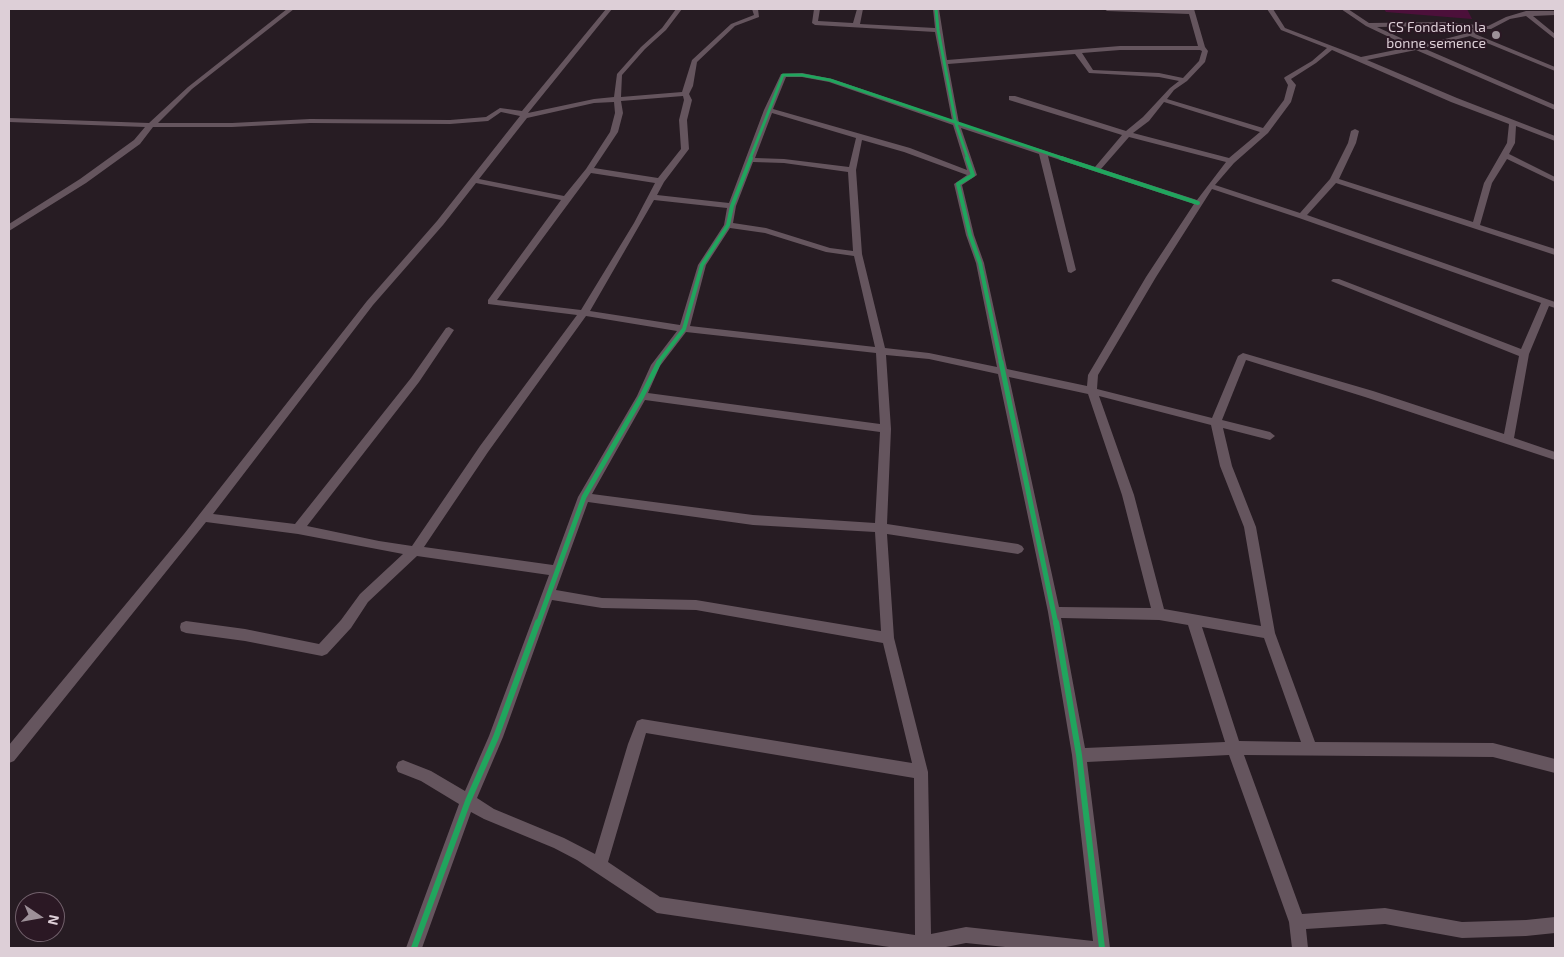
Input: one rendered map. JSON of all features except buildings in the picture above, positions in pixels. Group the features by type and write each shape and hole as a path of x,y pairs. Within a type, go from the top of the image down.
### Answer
{"street":[{"path":"9,228 83,181 137,142 151,125 190,88 291,9"},
{"path":"9,756 188,537 370,303 440,223 524,114 609,9"},
{"path":"679,9 664,29 643,48 619,75 617,100 619,114 614,132 589,170 491,302 584,313 684,329 929,356 1092,391 1270,436"},
{"path":"685,94 689,86 694,61 733,25 757,16 756,9"},
{"path":"817,9 815,23 938,30"},
{"path":"856,25 860,9"},
{"path":"936,9 938,30 956,124 972,175"},
{"path":"1097,169 1127,134 1146,119 1172,90 1185,80 1202,62 1205,51 1202,48 1191,10 1107,9"},
{"path":"1270,9 1283,28 1512,124 1555,139"},
{"path":"1344,9 1368,25 1416,48 1555,108"},
{"path":"1520,9 1555,37"},
{"path":"1368,25 1445,24 1489,28 1508,18 1527,14 1555,13"},
{"path":"1445,24 1555,69"},
{"path":"1360,59 1416,48 1471,34 1477,28"},
{"path":"944,62 1120,48 1202,48"},
{"path":"1159,614 1128,495 1092,391 1093,375 1151,277 1210,186 1230,161 1265,131 1288,100 1292,85 1287,78 1314,62 1331,48"},
{"path":"1077,52 1092,72 1159,75 1185,80"},
{"path":"414,948 468,800 496,737 584,497 642,396 656,365 684,329 702,265 728,225 732,206 783,75 830,80 1043,154 1097,169 1198,203"},
{"path":"9,120 151,125 232,125 310,121 466,122 488,119 500,110 524,114 594,101 685,94"},
{"path":"186,627 245,635 322,650 346,624 364,598 416,551 484,449 584,313 652,198 660,181 685,149 683,120 688,100 685,94"},
{"path":"1012,98 1127,134 1230,161"},
{"path":"1164,100 1265,131"},
{"path":"768,110 822,125 859,138 907,150 972,175"},
{"path":"1476,225 1488,183 1506,155 1511,143 1512,124"},
{"path":"1302,216 1334,180 1352,143 1355,131"},
{"path":"859,138 852,170 858,254 881,351 886,429 881,528 888,638 920,772 923,946"},
{"path":"1043,154 1072,270"},
{"path":"1506,155 1555,180"},
{"path":"749,160 784,161 852,170"},
{"path":"589,170 660,181"},
{"path":"972,175 958,184 970,235 980,263 1001,370 1054,612 1079,755 1102,948"},
{"path":"472,180 566,199"},
{"path":"1334,180 1555,252"},
{"path":"1210,186 1551,303 1524,354 1508,440"},
{"path":"652,198 732,206"},
{"path":"728,225 766,231 829,250 858,254"},
{"path":"1336,282 1524,354"},
{"path":"298,529 415,380 449,330"},
{"path":"1310,748 1269,633 1250,527 1226,466 1216,422 1243,356 1369,394 1555,456"},
{"path":"642,396 886,429"},
{"path":"584,497 753,520 881,528 1018,549"},
{"path":"202,517 298,529 364,543 556,571"},
{"path":"548,594 602,603 696,605 888,638"},
{"path":"1054,612 1159,614 1269,633"},
{"path":"1193,620 1234,748 1297,922 1300,948"},
{"path":"599,865 642,726 714,740 920,772"},
{"path":"1079,755 1234,748 1493,750 1555,766"},
{"path":"402,767 426,776 489,814 559,843 599,865 657,906 923,946 966,936 1090,948"},
{"path":"1297,922 1385,916 1462,930 1555,925"}],"shaded area":[{"path":"1384,9 1467,9 1472,19 1386,12"}],"cycle path":[{"path":"936,9 938,30 956,124 973,175 958,184 970,235 980,263 1054,612 1079,755 1102,948"},
{"path":"414,948 468,801 496,737 584,497 642,396 656,365 684,329 702,265 728,225 732,206 783,75 802,75 830,80 956,124 1198,203"}],"place":[{"name":"CS Fondation la bonne semence","path":"1496,35"}]}
